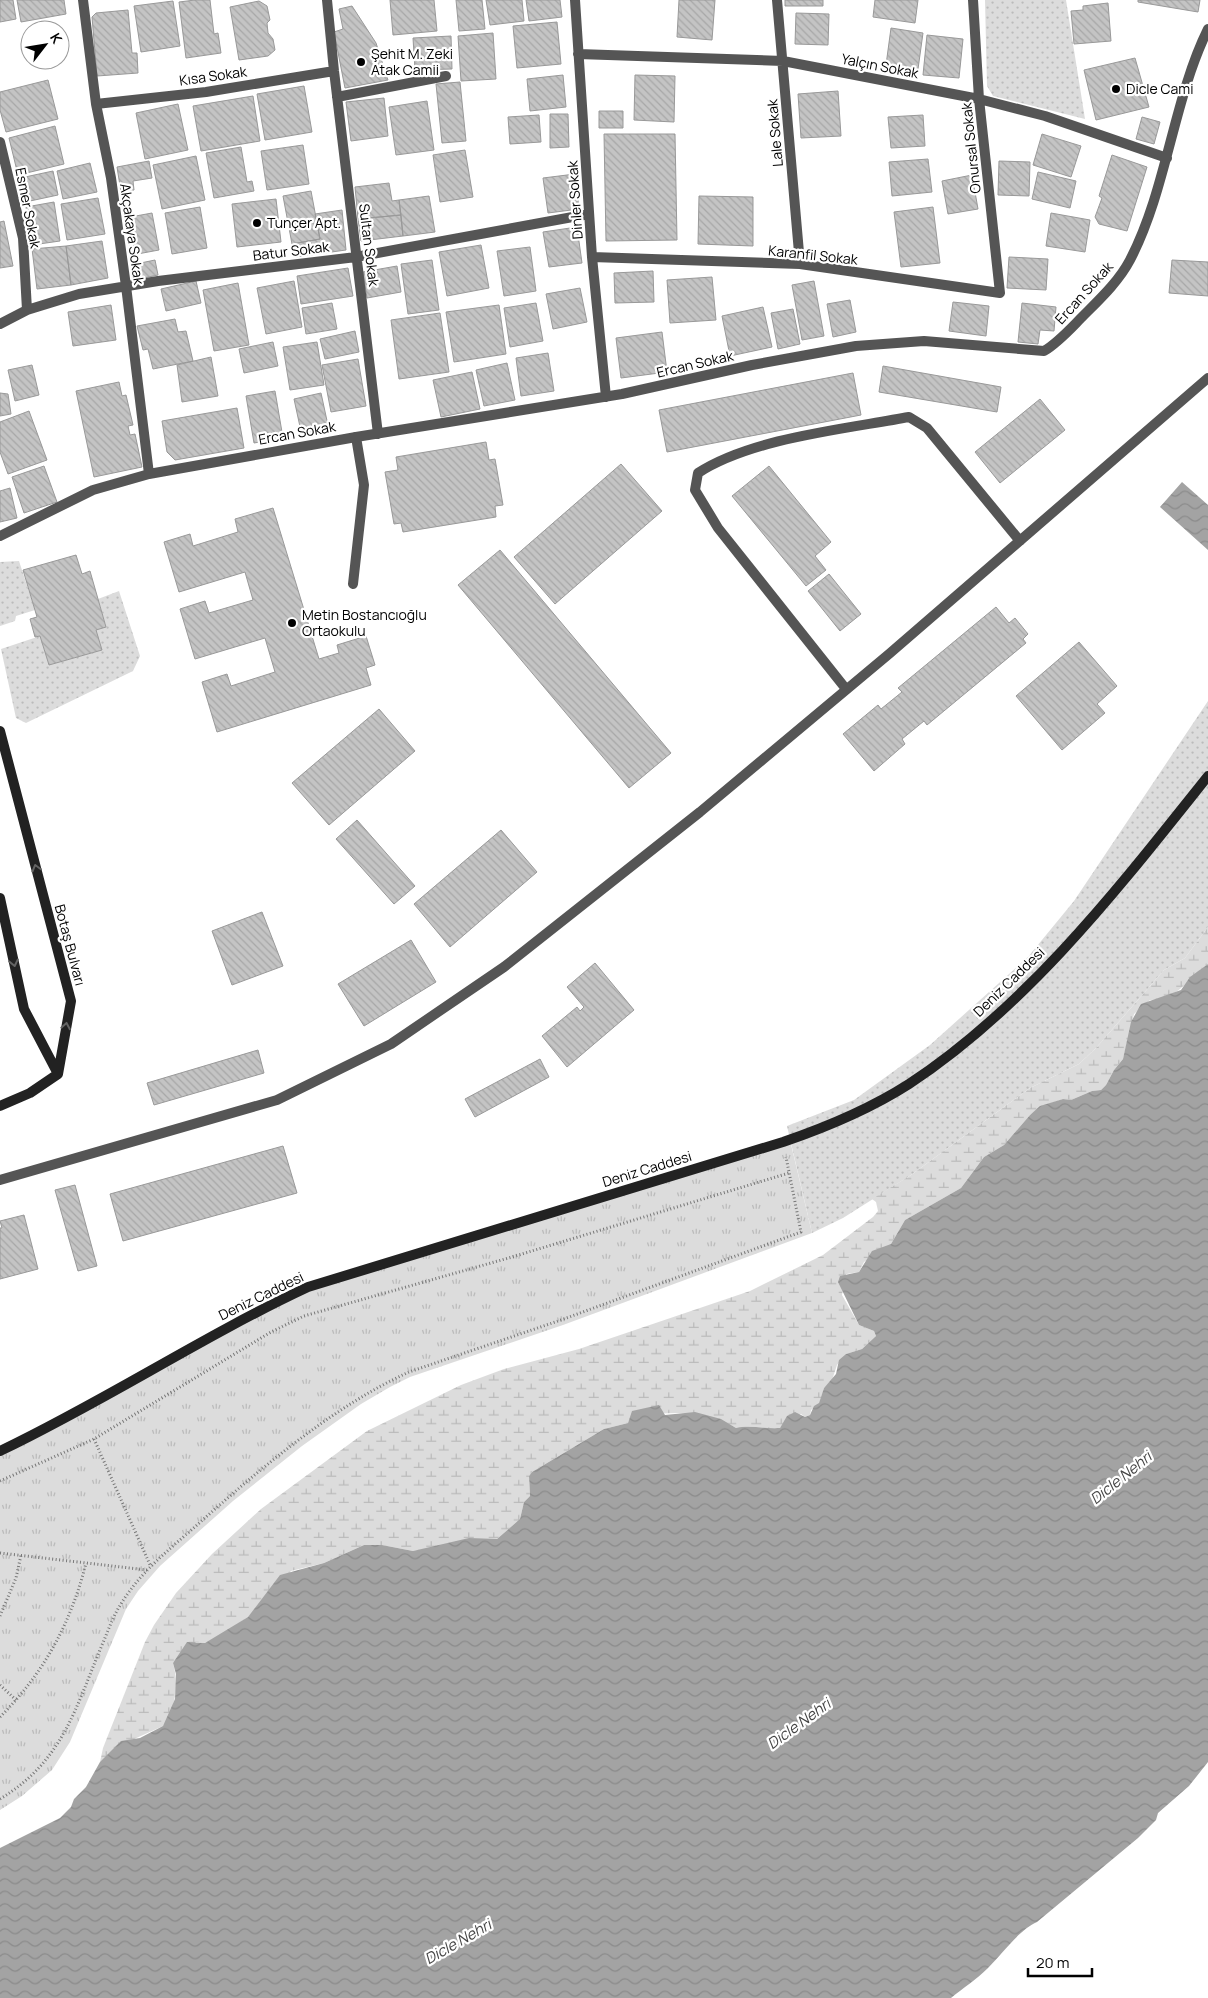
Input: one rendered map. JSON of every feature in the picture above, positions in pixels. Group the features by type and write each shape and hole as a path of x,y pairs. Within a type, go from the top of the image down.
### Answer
{"street":[{"name":"Akçakaya Sokak","path":"83,0 96,104 111,178 149,474"},
{"name":"Sultan Sokak","path":"327,0 378,434"},
{"name":"Dinler Sokak","path":"575,0 592,257 606,397"},
{"name":"Lale Sokak","path":"777,0 800,264"},
{"name":"Onursal Sokak","path":"973,0 979,100 1000,294"},
{"name":"Ercan Sokak","path":"0,536 93,490 149,474 356,436 606,397 752,365 856,346 924,341 1044,351 1055,344 1106,292 1130,261 1167,158 1181,108 1208,29"},
{"name":"Yalçın Sokak","path":"578,54 783,60 979,100 1045,116 1167,158"},
{"name":"Kısa Sokak","path":"96,104 206,92 334,71"},
{"path":"337,97 446,76"},
{"name":"Esmer Sokak","path":"0,142 23,238 27,310"},
{"name":"Batur Sokak","path":"0,324 27,310 79,294 126,286 356,256 589,214"},
{"name":"Karanfil Sokak","path":"592,257 800,264 1000,294"},
{"path":"0,1180 277,1100 391,1044 504,967 700,812 1020,541 1208,378"},
{"path":"846,689 718,528 696,490 698,474 717,461 783,441 909,417 927,428 1020,541"},
{"path":"353,584 364,485 356,436"},
{"name":"Botaş Bulvarı","path":"0,731 71,1001 58,1074"},
{"name":"Deniz Caddesi","path":"0,1451 54,1425 259,1310 308,1287 783,1142 833,1124 870,1106 908,1084 960,1046 1044,969 1111,894 1208,776"},
{"path":"0,898 24,1009 58,1074 30,1092 0,1106"}],"path":[{"path":"0,1799 16,1790 44,1765 62,1738 120,1606 133,1586 149,1568 229,1496 299,1441 358,1399 386,1382 408,1372 561,1320 801,1232 783,1142"},
{"path":"0,1481 94,1439 271,1332 304,1316 512,1257 789,1173"},
{"path":"94,1439 149,1568"},
{"path":"0,1553 149,1568"},
{"path":"0,1616 16,1578 21,1555"},
{"path":"0,1717 16,1700 53,1650 78,1593 86,1563"},
{"path":"0,1685 16,1700"}],"green space":[{"path":"985,0 1066,0 1085,119 993,96 987,86"},
{"path":"19,561 35,610 16,616 15,621 0,626 0,562"},
{"path":"119,591 140,656 133,671 26,723 16,718 1,649 40,636 49,665 102,650 96,630 106,626 98,599"},
{"path":"1208,701 1208,927 1185,958 1164,970 1096,1048 1079,1064 1030,1088 911,1175 843,1218 812,1233 787,1126 854,1100 930,1045 1028,957 1074,901"},
{"path":"1208,927 1208,964 1176,992 1160,999 1150,1000 1134,1014 1123,1059 1101,1090 1092,1091 1071,1100 1063,1099 1040,1107 1030,1115 1004,1145 984,1157 961,1188 905,1220 891,1244 864,1262 859,1272 846,1274 842,1295 859,1325 874,1331 876,1336 862,1349 846,1354 837,1365 832,1380 824,1388 819,1404 811,1410 810,1415 805,1417 801,1414 785,1421 780,1428 736,1428 723,1421 697,1414 632,1414 628,1423 604,1429 532,1472 529,1476 530,1496 524,1502 520,1519 497,1539 413,1551 382,1545 364,1545 324,1563 291,1571 248,1617 216,1638 205,1643 196,1642 173,1663 176,1679 175,1696 171,1712 163,1726 132,1740 100,1762 103,1748 145,1642 154,1625 176,1593 212,1554 261,1509 367,1431 461,1385 504,1369 579,1349 750,1291 823,1255 873,1217 878,1211 876,1202 872,1199 911,1175 1030,1088 1079,1064 1096,1048 1164,970 1185,958"},
{"path":"790,1140 812,1233 563,1325 410,1377 361,1404 302,1446 233,1501 160,1566 138,1591 126,1609 70,1742 52,1770 22,1796 0,1810 0,1451 308,1287"}],"water":[{"path":"1182,482 1208,505 1208,550 1160,507"},
{"name":"Dicle Nehri","path":"1208,964 1208,1762 1189,1786 1158,1813 1156,1820 1138,1838 1037,1922 1024,1930 979,1976 951,1998 0,1998 0,1848 60,1818 86,1787 100,1762 121,1741 140,1738 163,1726 175,1699 176,1674 173,1663 187,1642 205,1643 248,1617 280,1575 324,1563 364,1545 382,1545 413,1551 469,1538 497,1539 520,1519 524,1502 530,1496 529,1476 532,1472 604,1429 628,1423 632,1411 659,1405 665,1415 695,1412 721,1419 736,1428 780,1428 787,1416 795,1412 805,1417 810,1415 814,1406 819,1403 824,1388 836,1374 839,1360 846,1354 862,1349 876,1336 874,1331 859,1325 838,1282 840,1276 859,1272 872,1251 891,1244 905,1220 961,1188 984,1157 1004,1145 1040,1106 1063,1099 1071,1100 1092,1091 1101,1090 1123,1059 1131,1022 1141,1004 1181,990 1190,977"}],"building":[{"path":"0,0 13,0 16,19 0,22"},
{"path":"17,0 64,0 66,14 32,20 21,20"},
{"path":"210,0 214,34 218,33 221,53 186,58 179,2"},
{"path":"390,0 434,0 437,31 393,35"},
{"path":"456,0 482,0 485,29 459,31"},
{"path":"486,0 522,0 524,21 490,25"},
{"path":"526,0 560,0 562,17 529,21"},
{"path":"679,0 715,0 712,40 677,37"},
{"path":"785,0 823,0 823,6 785,6"},
{"path":"875,0 918,0 915,23 873,17"},
{"path":"1138,0 1200,0 1198,12 1138,2"},
{"path":"173,1 180,46 141,52 134,6"},
{"path":"259,1 267,6 270,20 267,23 268,33 273,39 275,50 268,56 239,60 230,7"},
{"path":"1108,3 1111,41 1074,44 1071,11 1083,10 1083,6"},
{"name":"Şehit M. Zeki Atak Camii","path":"352,6 376,43 388,80 345,88 334,32 343,29 339,9"},
{"path":"128,10 132,53 137,53 138,73 97,76 92,17 96,13"},
{"path":"796,13 829,14 828,45 795,44"},
{"path":"557,22 561,64 517,68 513,26"},
{"path":"891,28 923,33 918,69 886,65"},
{"path":"493,33 496,79 461,81 458,36"},
{"path":"927,35 963,39 959,78 923,75"},
{"path":"451,36 452,69 415,70 413,38"},
{"name":"Dicle Cami","path":"1135,58 1149,107 1096,120 1084,70"},
{"path":"563,75 566,107 530,111 527,79"},
{"path":"635,75 675,76 674,122 634,120"},
{"path":"48,80 58,119 6,132 0,110 0,92"},
{"path":"460,82 466,141 442,143 436,84"},
{"path":"304,86 312,132 265,140 257,94"},
{"path":"838,91 841,136 801,138 798,94"},
{"path":"253,96 260,141 201,151 193,106"},
{"path":"384,98 388,136 351,141 346,102"},
{"path":"427,101 434,150 396,155 389,107"},
{"path":"178,104 188,150 145,159 136,113"},
{"path":"599,111 623,111 623,128 599,128"},
{"path":"550,114 568,114 569,147 550,148"},
{"path":"539,115 541,142 510,144 508,117"},
{"path":"923,115 925,146 891,148 888,117"},
{"path":"1142,117 1160,122 1154,144 1136,139"},
{"path":"55,126 64,164 18,175 9,138"},
{"path":"604,134 675,134 677,240 606,241"},
{"path":"1042,134 1081,146 1071,177 1033,165"},
{"path":"303,145 309,184 267,190 261,151"},
{"path":"241,147 247,182 252,181 254,191 214,198 206,153"},
{"path":"465,150 473,197 440,202 433,155"},
{"path":"1112,155 1147,167 1127,231 1099,224 1095,217 1102,198 1099,196"},
{"path":"196,156 205,200 162,209 153,165"},
{"path":"928,159 932,192 892,196 889,162"},
{"path":"149,161 152,178 133,181 134,190 121,192 117,167"},
{"path":"999,161 1030,162 1029,196 998,195"},
{"path":"90,163 97,192 63,199 57,171"},
{"path":"53,171 58,195 30,201 25,177"},
{"path":"1038,172 1076,181 1070,208 1032,199"},
{"path":"575,174 579,209 548,213 543,178"},
{"path":"972,175 978,209 948,214 942,181"},
{"path":"389,183 392,201 399,200 401,215 358,219 355,187"},
{"path":"311,191 320,239 292,244 283,196"},
{"path":"429,196 435,232 403,236 399,200"},
{"path":"699,196 753,197 753,246 698,244"},
{"path":"98,198 105,234 67,240 61,204"},
{"name":"Tunçer Apt.","path":"276,199 281,242 237,247 232,204"},
{"path":"54,202 60,241 32,245 26,207"},
{"path":"200,207 207,248 172,254 165,213"},
{"path":"933,207 940,263 901,267 894,212"},
{"path":"342,210 346,250 295,257 292,244 320,239 315,214"},
{"path":"152,213 159,250 132,255 125,218"},
{"path":"1051,213 1090,220 1085,252 1046,246"},
{"path":"401,215 403,236 361,241 358,219"},
{"path":"4,221 13,266 0,268 0,222"},
{"path":"577,227 582,263 549,267 543,232"},
{"path":"102,241 108,278 71,285 66,246"},
{"path":"481,245 489,288 447,296 439,252"},
{"path":"66,246 71,285 37,289 32,249"},
{"path":"530,247 536,291 504,296 497,251"},
{"path":"1009,257 1048,259 1046,290 1007,288"},
{"path":"155,260 158,275 134,280 131,265"},
{"path":"432,260 439,310 408,314 401,264"},
{"path":"1172,260 1208,262 1208,296 1169,293"},
{"path":"397,266 401,292 367,298 363,272"},
{"path":"348,268 353,296 301,304 297,276"},
{"path":"653,271 654,302 615,303 614,273"},
{"path":"712,277 716,320 670,323 667,280"},
{"path":"196,281 201,303 166,311 161,289"},
{"path":"294,281 302,327 266,334 257,288"},
{"path":"814,281 824,336 802,340 792,285"},
{"path":"238,283 249,345 214,351 203,290"},
{"path":"580,288 587,322 553,329 546,294"},
{"path":"850,300 856,332 833,337 827,304"},
{"path":"953,302 989,306 986,336 949,331"},
{"path":"332,303 337,329 306,334 302,308"},
{"path":"536,303 543,341 510,347 504,308"},
{"path":"1022,303 1056,307 1054,331 1040,330 1038,344 1018,342"},
{"path":"111,305 116,340 73,346 68,312"},
{"path":"499,305 506,354 454,362 446,312"},
{"path":"763,307 772,347 730,356 722,316"},
{"path":"793,309 800,344 778,349 771,313"},
{"path":"440,313 449,372 399,379 391,320"},
{"path":"175,319 178,332 186,331 193,361 153,369 148,349 143,350 137,326"},
{"path":"355,331 359,352 325,359 320,339"},
{"path":"662,332 667,372 621,378 616,338"},
{"path":"273,342 278,366 244,373 239,349"},
{"path":"317,342 324,385 290,390 283,347"},
{"path":"548,353 554,391 521,396 516,358"},
{"path":"211,357 218,396 182,402 177,365"},
{"path":"358,359 366,406 331,412 322,365"},
{"path":"507,363 515,400 484,406 476,370"},
{"path":"32,365 39,395 15,401 8,370"},
{"path":"883,366 1001,387 997,412 879,392"},
{"path":"472,372 480,409 441,417 433,380"},
{"path":"853,373 861,415 667,452 659,410"},
{"path":"119,382 122,396 126,395 133,425 128,426 130,435 135,434 142,467 94,477 76,391"},
{"path":"275,391 283,438 254,443 246,396"},
{"path":"0,393 8,394 11,414 0,416"},
{"path":"321,393 329,430 302,436 294,399"},
{"path":"1040,399 1065,430 1000,483 975,452"},
{"path":"237,408 244,448 175,460 167,452 162,421"},
{"path":"29,411 47,460 8,474 0,452 0,422"},
{"path":"486,442 489,460 495,459 503,505 495,506 496,517 403,532 401,523 394,524 385,472 398,470 396,457"},
{"path":"621,464 662,511 555,604 514,557"},
{"path":"44,466 57,502 24,513 12,477"},
{"path":"769,466 831,542 815,556 826,570 806,586 732,496"},
{"path":"10,488 17,518 0,522 0,491"},
{"path":"273,508 319,659 339,653 337,645 366,636 375,665 366,668 371,685 217,732 202,682 227,674 231,686 275,672 265,638 195,659 180,609 205,601 209,613 253,600 245,572 179,592 164,542 190,534 193,546 238,532 235,519"},
{"path":"500,550 671,753 629,788 458,585"},
{"path":"76,555 82,574 90,571 106,627 96,630 102,650 49,665 40,636 35,637 30,619 37,617 23,570"},
{"path":"829,574 861,614 840,631 808,591"},
{"path":"996,607 1009,623 1015,618 1028,634 1023,639 1026,643 927,725 924,721 902,739 905,744 874,771 843,734 878,705 881,709 902,692 898,688"},
{"path":"1079,642 1117,686 1097,704 1105,713 1062,750 1016,696"},
{"path":"379,709 415,751 329,825 292,783"},
{"path":"357,820 415,886 394,904 336,839"},
{"path":"501,830 537,872 450,947 414,904"},
{"path":"262,912 283,966 232,985 212,931"},
{"path":"411,940 436,982 364,1026 338,984"},
{"path":"595,963 634,1010 567,1067 542,1036 577,1007 580,1011 584,1007 567,987"},
{"path":"258,1050 264,1073 154,1105 147,1083"},
{"path":"540,1059 549,1077 475,1117 465,1099"},
{"path":"283,1146 297,1193 123,1241 110,1194"},
{"path":"75,1185 97,1266 78,1271 55,1190"},
{"path":"24,1215 38,1269 0,1279 0,1228 2,1228 0,1221"}],"place":[{"name":"Şehit M. Zeki Atak Camii","path":"361,62"},
{"name":"Dicle Cami","path":"1116,89"},
{"name":"Tunçer Apt.","path":"257,223"},
{"name":"Metin Bostancıoğlu Ortaokulu","path":"292,623"}]}
